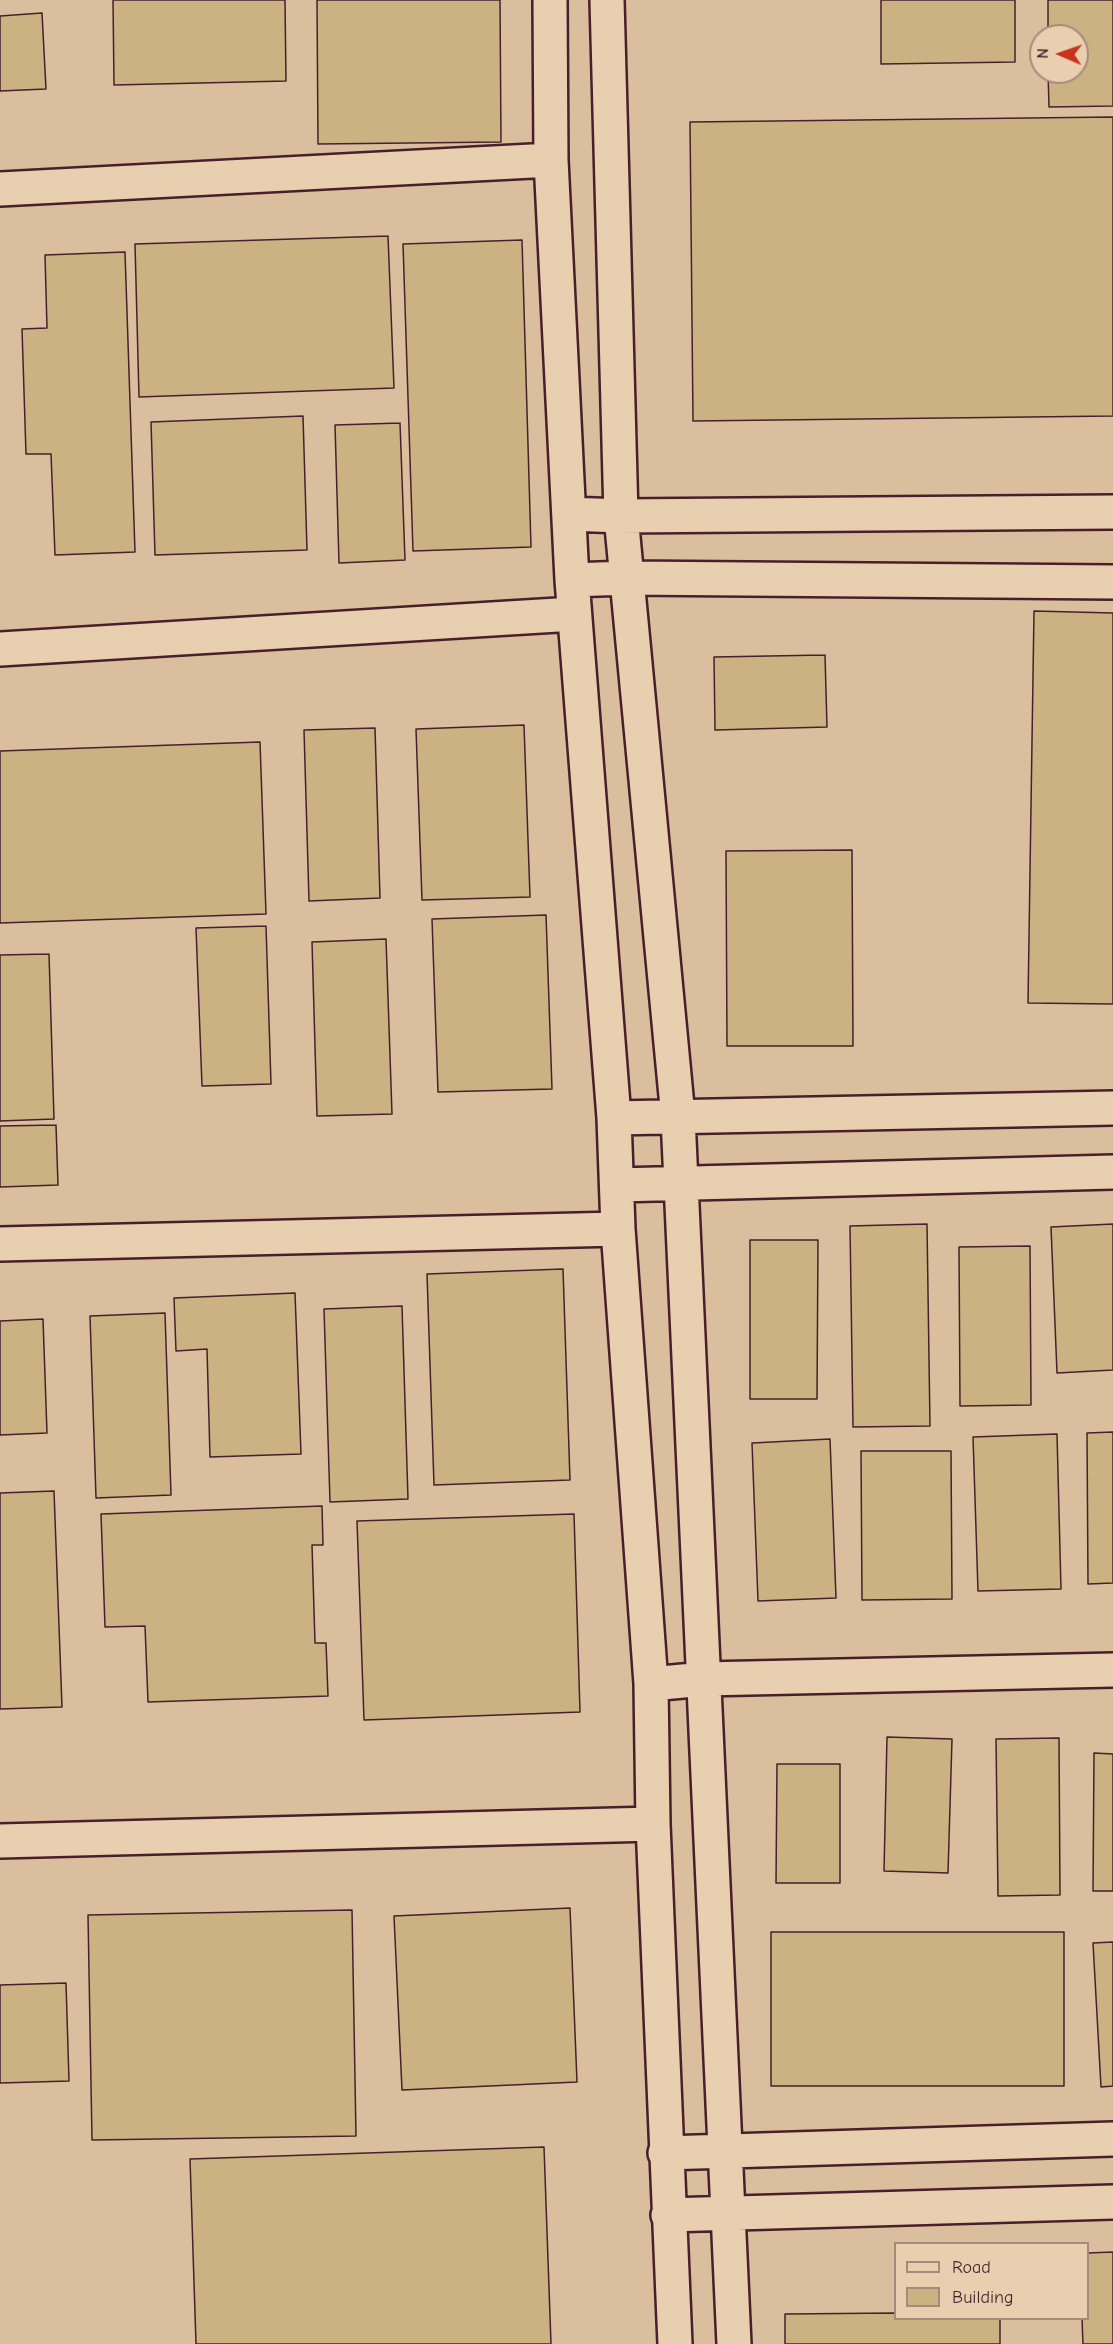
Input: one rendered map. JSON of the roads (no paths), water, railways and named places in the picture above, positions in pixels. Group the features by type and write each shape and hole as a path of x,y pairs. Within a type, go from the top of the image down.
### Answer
{"lane":[{"path":"550,0 551,160 574,614 614,1118 618,1229 651,1684 653,1824 665,2153 675,2344"},
{"path":"607,0 621,516 678,1116 734,2344"},
{"path":"0,189 551,160"},
{"path":"569,514 621,516 1113,512"},
{"path":"572,580 626,578 1113,582"},
{"path":"0,649 574,614"},
{"path":"614,1118 1113,1108"},
{"path":"618,1185 1113,1172"},
{"path":"0,1244 618,1229"},
{"path":"651,1684 704,1679 1113,1670"},
{"path":"0,1840 653,1824"},
{"path":"665,2153 1113,2139"},
{"path":"668,2215 1113,2202"}]}
